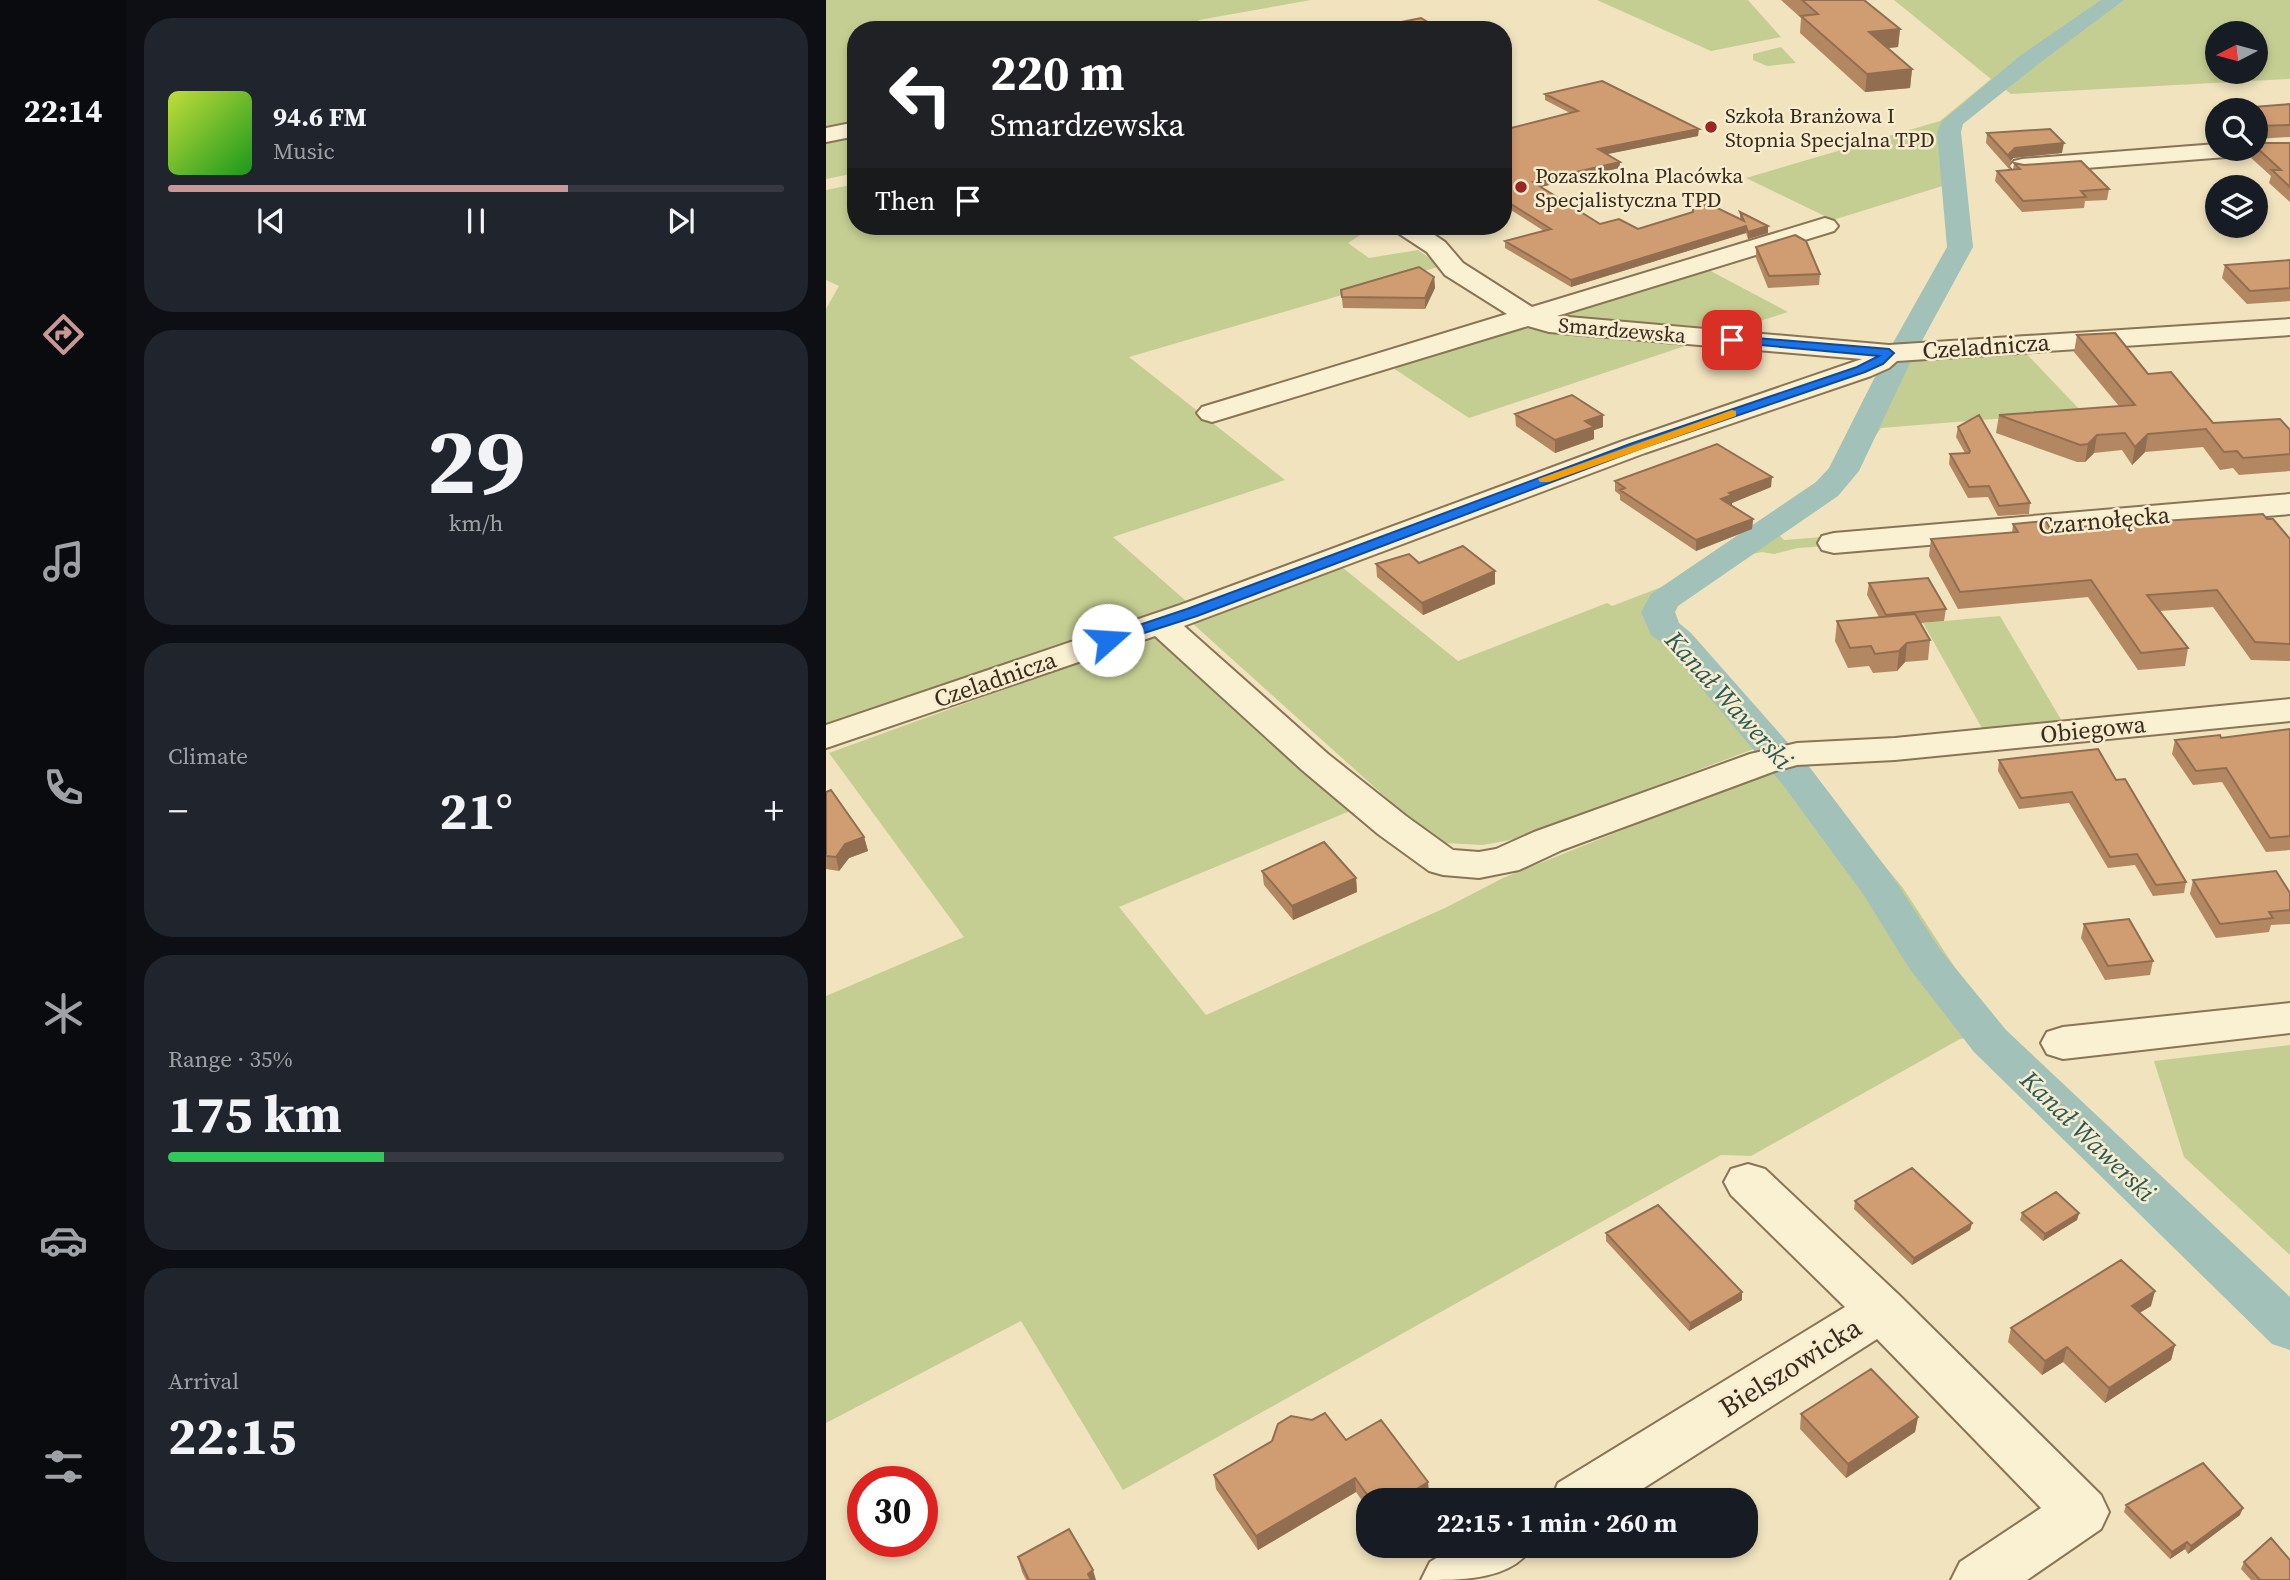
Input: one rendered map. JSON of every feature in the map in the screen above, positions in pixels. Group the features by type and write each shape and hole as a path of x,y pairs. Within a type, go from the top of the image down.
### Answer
{"street":[{"path":"826,135 847,131"},
{"path":"2022,166 2205,151"},
{"path":"1212,413 1825,226"},
{"name":"Smardzewska","path":"1418,235 1436,247 1454,269 1531,317 1549,324 1900,352"},
{"name":"Czeladnicza","path":"826,737 1192,612 1634,447 1861,370 1900,352 2290,327"},
{"name":"Czarnołęcka","path":"1834,543 2290,504"},
{"name":"Obiegowa","path":"1159,622 1315,762 1392,825 1443,862 1479,865 1505,861 1548,841 1780,758 1895,750 2290,710"},
{"path":"2063,1043 2290,1018"},
{"name":"Bielszowicka","path":"1597,1488 1881,1310 1748,1182"},
{"path":"1881,1310 2081,1512 1980,1580"},
{"path":"1450,1580 1485,1558"}],"green space":[{"path":"826,0 1311,0 1198,21 847,21 847,126 826,130"},
{"path":"1597,0 1748,0 1781,37 1711,51"},
{"path":"1894,0 2290,0 2290,79 2268,80 2268,21 2205,21 2205,84 2011,94 2002,87 1975,106 1960,127 1965,179 1833,220 1746,178 1940,121 1991,79"},
{"path":"1781,47 1796,63 1767,66 1753,60 1753,54"},
{"path":"847,138 847,175 826,179 826,142"},
{"path":"847,186 847,235 1360,235 1348,243 1369,258 1418,250 1441,266 1129,357 1285,480 1113,537 1186,601 826,724 826,309 839,286 826,280 826,190"},
{"path":"1964,186 1969,251 1919,345 1898,344 1950,243 1947,191"},
{"path":"1705,268 1788,312 1736,329 1564,317 1558,314"},
{"path":"1525,324 1539,331 1691,344 1469,418 1390,366"},
{"path":"2021,348 2082,412 1881,428 1836,492 1778,534 1784,540 1823,537 1827,546 1738,557 1671,610 1670,619 1682,636 1788,748 1766,754 1759,747 1515,839 1483,845 1444,843 1402,812 1191,622 1343,568 1458,661 1607,603 1612,606 1688,577 1826,477 1834,469 1885,372 1909,364 1913,356"},
{"path":"2000,616 2063,723 1983,730 1923,623"},
{"path":"1156,634 1350,811 1119,907 1206,1015 1445,908 1503,878 1777,768 1799,762 1903,888 1976,1000 2004,1034 1960,1039 1751,1156 1721,1155 1123,1490 1021,1321 826,1423 826,996 964,937 829,753"},
{"path":"2290,1045 2290,1255 2184,1157 2154,1061"}],"building":[{"path":"1802,0 1864,0 1900,29 1869,32 1912,69 1867,74 1801,16 1818,14"},
{"path":"1602,81 1699,129 1598,149 1620,162 1533,182 1600,224 1619,219 1638,229 1693,212 1693,208 1709,204 1744,221 1740,212 1768,226 1748,232 1746,226 1571,280 1505,241 1551,229 1512,205 1512,128 1578,111 1545,94"},
{"path":"2290,104 2290,125 2268,126 2268,106"},
{"path":"2050,129 2064,143 2015,148 2009,154 2011,159 1987,133"},
{"path":"2268,143 2290,143 2290,187 2272,170 2281,170 2268,158"},
{"path":"2081,161 2109,189 2081,191 2086,197 2023,201 1997,171 2020,169 2014,163 2024,165"},
{"path":"1795,235 1806,241 1820,274 1769,276 1756,247"},
{"path":"2290,260 2290,288 2250,291 2225,265"},
{"path":"1419,267 1434,277 1425,298 1342,297 1341,290"},
{"path":"2115,333 2148,374 2171,372 2213,423 2280,419 2290,430 2290,454 2243,458 2237,451 2224,452 2206,429 2148,434 2135,447 2125,433 2097,435 2088,444 2080,445 1999,415 2135,405 2077,335"},
{"path":"1572,395 1603,415 1585,421 1594,427 1555,440 1515,414"},
{"path":"1979,415 2030,503 1999,506 1989,486 1969,487 1950,454 1969,453 1958,427"},
{"path":"1717,444 1772,477 1729,493 1732,495 1721,499 1753,519 1696,540 1620,490 1625,488 1615,481"},
{"path":"2263,514 2267,519 2273,519 2290,539 2290,644 2255,642 2217,590 2147,595 2188,648 2141,653 2091,580 1960,592 1931,539 2018,532 2013,524 2046,521 2050,529"},
{"path":"1463,546 1495,571 1422,603 1376,564 1409,554 1419,563"},
{"path":"1928,578 1946,609 1886,615 1869,583"},
{"path":"1915,614 1930,640 1907,643 1899,651 1875,654 1871,646 1850,648 1837,621"},
{"path":"2290,729 2290,836 2270,838 2226,768 2196,771 2175,740 2220,735 2221,738"},
{"path":"2098,749 2116,780 2125,779 2186,882 2156,885 2137,854 2110,857 2072,792 2021,798 1999,760"},
{"path":"831,790 864,837 845,844 836,857 826,856 826,792"},
{"path":"1324,842 1356,878 1292,906 1262,871"},
{"path":"2276,871 2290,893 2290,910 2269,912 2273,918 2220,924 2193,880"},
{"path":"2129,919 2153,961 2108,966 2084,924"},
{"path":"1912,1168 1972,1223 1914,1258 1855,1201"},
{"path":"2056,1192 2079,1213 2045,1234 2022,1213"},
{"path":"1658,1205 1742,1292 1690,1323 1606,1233"},
{"path":"2121,1260 2155,1291 2132,1306 2175,1345 2109,1388 2067,1347 2045,1361 2011,1328"},
{"path":"1871,1369 1918,1417 1848,1464 1801,1414"},
{"path":"1325,1413 1346,1440 1381,1420 1428,1482 1418,1488 1362,1488 1355,1478 1256,1536 1214,1475 1272,1441 1278,1424 1291,1416 1312,1420"},
{"path":"2203,1463 2243,1508 2191,1546 2187,1542 2172,1552 2126,1505"},
{"path":"1069,1529 1093,1570 1088,1574 1091,1580 1029,1580 1018,1557"},
{"path":"2271,1538 2290,1560 2290,1580 2260,1580 2244,1562"}],"waterway":[{"name":"Kanał Wawerski","path":"2114,0 2029,60 1953,121 1949,132 1960,247 1898,359 1843,471 1827,489 1663,601 1658,612 1663,628 1679,640 1797,777 1879,886 1924,958 1990,1041 2290,1329"}],"slow traffic":[{"path":"1545,479 1732,414"}],"place":[{"name":"Szkoła Branżowa I Stopnia Specjalna TPD","path":"1711,127"},
{"name":"Pozaszkolna Placówka Specjalistyczna TPD","path":"1521,187"}],"route":[{"path":"1108,640 1192,612 1634,447 1861,370 1879,362 1889,353 1732,340"}]}
